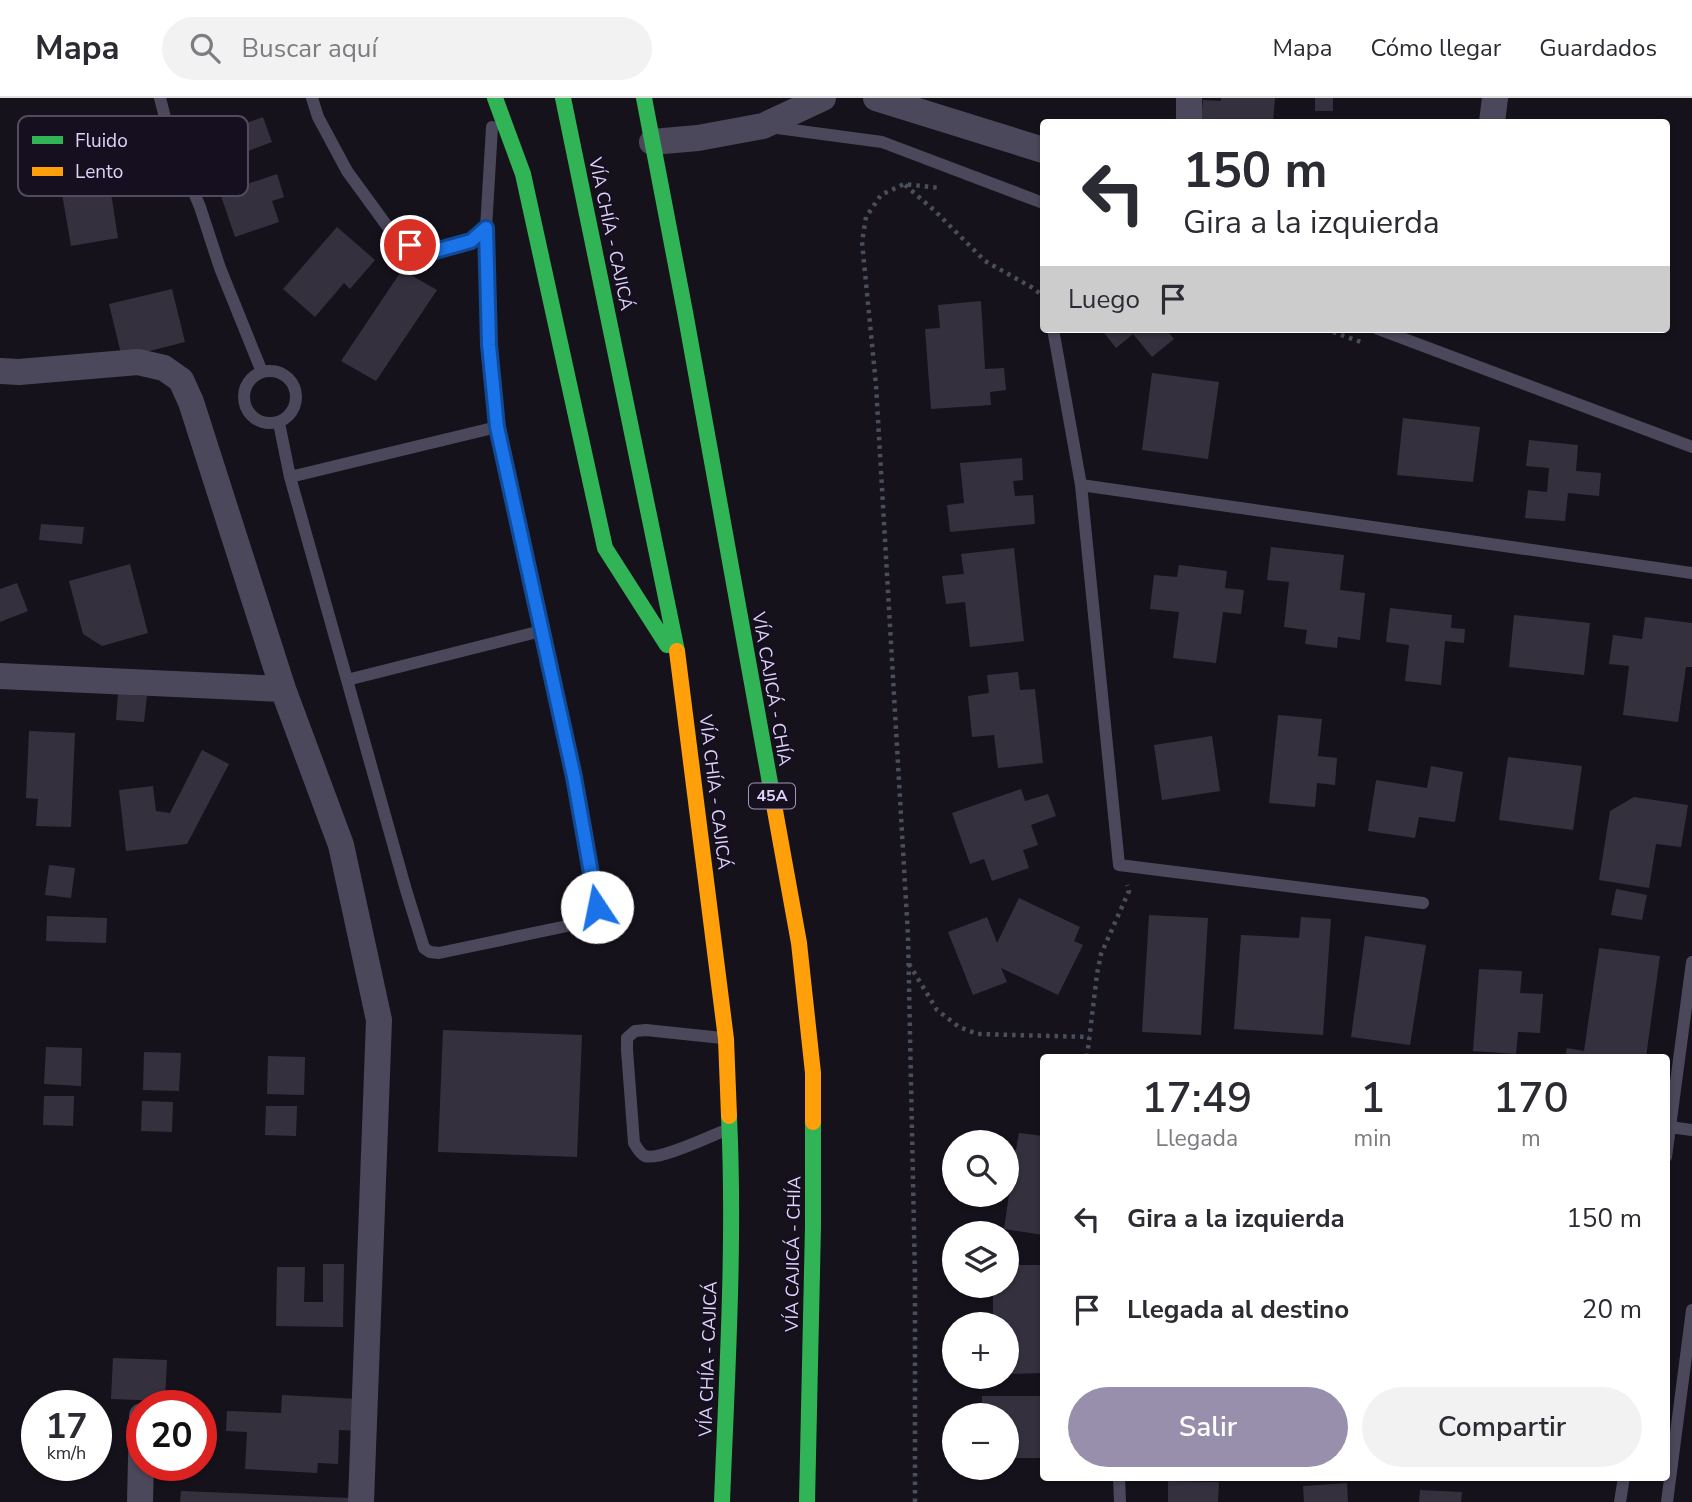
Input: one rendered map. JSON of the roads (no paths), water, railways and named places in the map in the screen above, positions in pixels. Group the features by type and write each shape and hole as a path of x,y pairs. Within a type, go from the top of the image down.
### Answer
{"highway":[{"path":"494,98 523,174 605,548 680,665"},
{"name":"VÍA CHÍA - CAJICÁ","path":"563,98 680,665 726,1039 730,1129 730,1286 722,1502"},
{"name":"VÍA CAJICÁ - CHÍA","path":"644,98 799,943 813,1073 813,1226 807,1502"}],"street":[{"path":"652,142 698,138 763,126 823,98"},
{"path":"876,98 1040,149"},
{"path":"1189,98 1189,119"},
{"path":"1492,119 1495,98"},
{"path":"0,371 19,372 138,362 164,368 181,380 191,402 283,689 341,845 379,1020 361,1502"},
{"path":"0,677 283,689"},
{"path":"140,1481 140,1502"}],"lane":[{"path":"160,98 165,116"},
{"path":"312,98 318,117 347,171 390,230 410,245 435,251 471,241 486,228"},
{"path":"279,423 290,477 424,948 429,952 439,953 586,922 597,907 574,777 497,427 489,345 486,228 494,98"},
{"path":"763,126 882,142 1040,202"},
{"path":"195,196 220,268 262,372"},
{"path":"1055,333 1081,485 1119,865 1423,903"},
{"path":"1389,333 1692,447"},
{"path":"262,372 278,372 292,381 297,397 292,413 279,423 265,424 252,417 245,405 244,391 251,379 262,372"},
{"path":"290,477 497,427"},
{"path":"1081,485 1692,573"},
{"path":"347,680 541,631"},
{"path":"1692,961 1670,1127 1692,1130"},
{"path":"726,1039 635,1031 627,1038 627,1050 634,1143 644,1156 658,1156 730,1129"},
{"path":"1670,1479 1692,1310"},
{"path":"1119,1481 1120,1502"},
{"path":"1620,1502 1623,1481"},
{"path":"1667,1502 1670,1481"}]}
